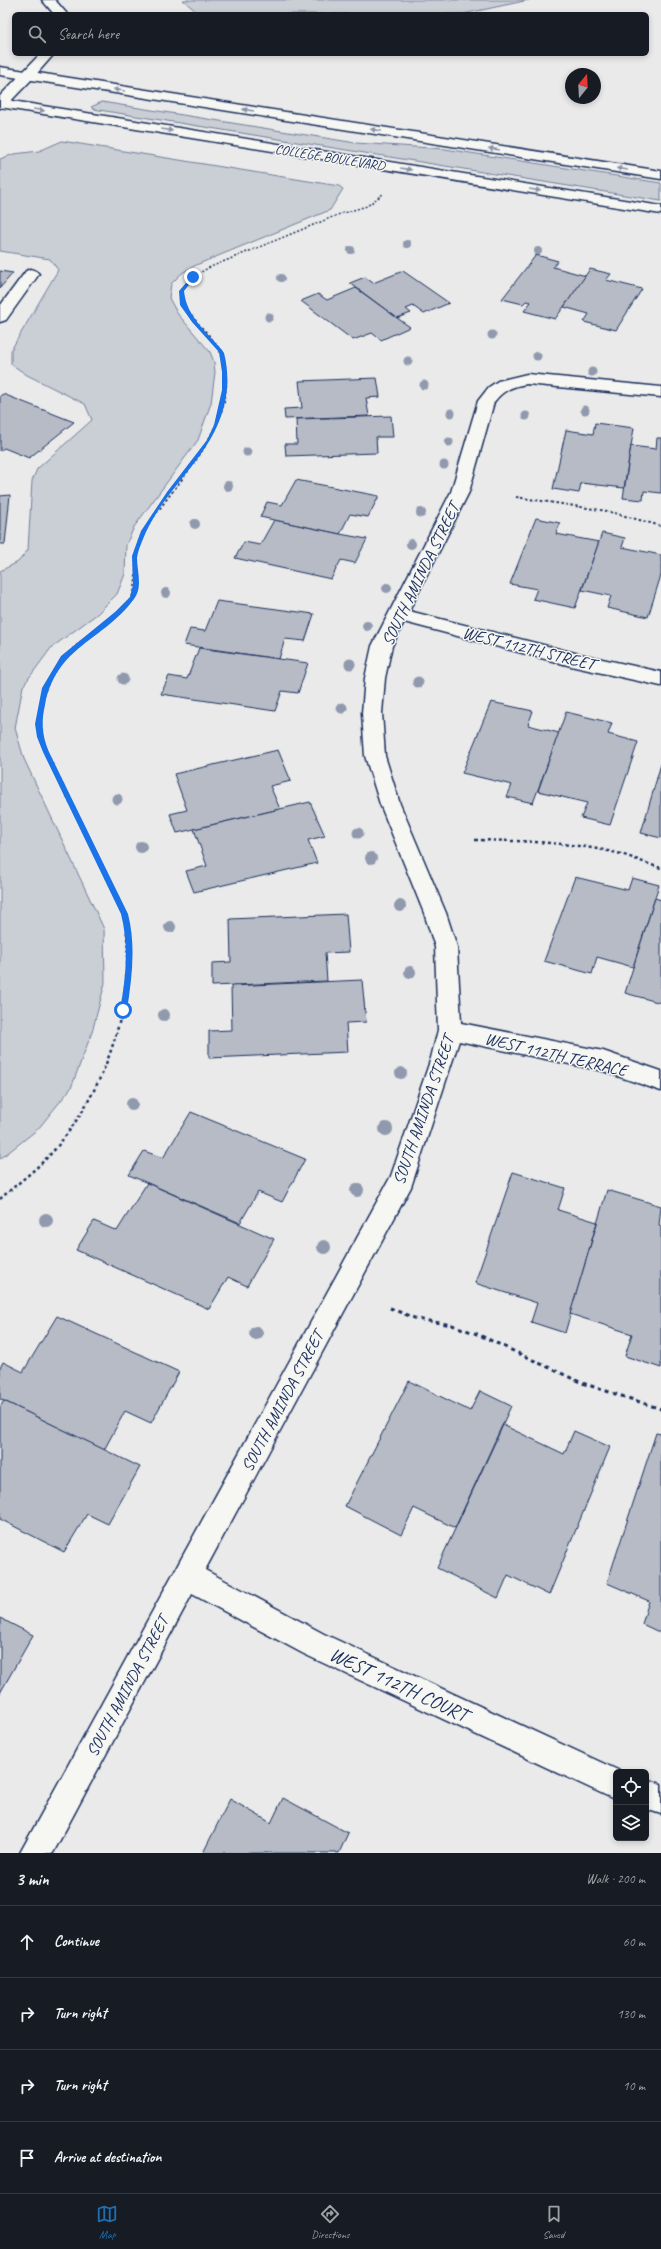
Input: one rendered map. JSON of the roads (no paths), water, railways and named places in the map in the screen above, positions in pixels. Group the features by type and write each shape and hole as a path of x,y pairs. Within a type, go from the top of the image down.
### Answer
{"street":[{"path":"48,0 59,12"},
{"path":"0,104 45,56"},
{"name":"COLLEGE BOULEVARD","path":"0,71 661,175"},
{"name":"COLLEGE BOULEVARD","path":"0,104 661,210"},
{"path":"0,317 31,274"},
{"name":"SOUTH AMINDA STREET","path":"36,1853 402,1179 444,1058 450,1030 446,947 435,913 390,804 375,756 372,713 375,678 382,646 460,494 486,400 493,390 508,382 527,379 661,392"},
{"name":"WEST 112TH STREET","path":"398,614 576,660 661,679"},
{"name":"WEST 112TH TERRACE","path":"450,1030 603,1061 661,1081"},
{"name":"WEST 112TH COURT","path":"186,1576 314,1644 613,1784"},
{"path":"649,1795 661,1799"}]}
